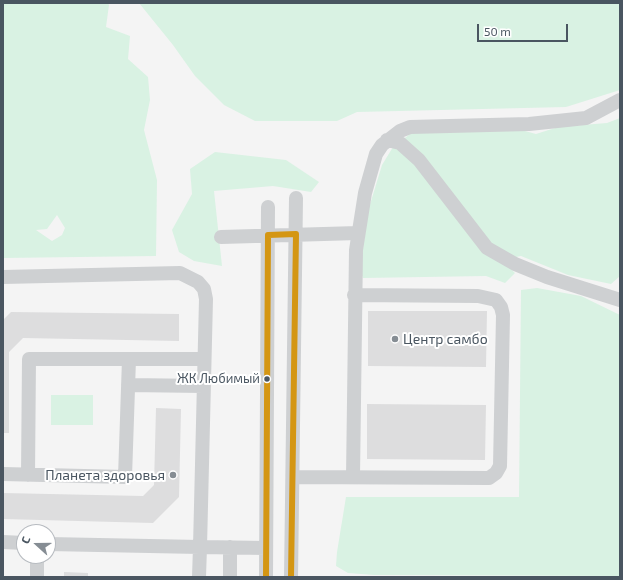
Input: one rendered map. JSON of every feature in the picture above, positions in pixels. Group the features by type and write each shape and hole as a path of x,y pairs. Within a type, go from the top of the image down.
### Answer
{"street":[{"path":"353,477 354,295 358,233 365,193 376,154 387,140 400,131 410,127 529,124 586,118 620,100"},
{"path":"387,140 400,143 419,160 487,248 515,264 620,300"},
{"path":"291,577 296,198"},
{"path":"266,577 268,207"},
{"path":"221,237 358,233"},
{"path":"3,277 180,273 189,276 201,286 206,299 199,577"},
{"path":"293,477 489,478 496,474 502,458 503,315 501,307 496,300 478,296 354,295"},
{"path":"28,475 28,359 204,359"},
{"path":"3,474 125,478 129,359"},
{"path":"128,385 204,386"},
{"path":"3,542 16,543"},
{"path":"56,544 266,548"},
{"path":"230,547 230,577"},
{"path":"37,564 37,577"}],"green space":[{"path":"3,3 108,3 106,27 130,36 128,59 148,77 150,100 144,130 157,180 156,256 3,258","holes":["57,215 65,228 62,235 52,241 36,230 47,229"]},
{"path":"139,3 620,3 620,90 566,107 357,112 337,121 255,121 224,105 195,76 173,45"},
{"path":"620,118 620,276 611,284 568,275 521,256 501,260 515,273 505,283 486,276 363,278 360,271 368,211 382,165 393,147 414,131 514,128 536,134 558,127 607,123"},
{"path":"215,152 286,160 319,182 311,192 273,186 214,191 222,266 194,261 179,252 172,230 192,194 190,169"},
{"path":"537,288 581,296 620,315 620,576 374,575 348,573 336,566 346,497 519,497 521,290"},
{"path":"51,395 93,395 93,425 51,425"}],"building":[{"path":"368,311 487,311 486,367 368,366"},
{"path":"11,312 179,314 179,341 23,338 9,352 9,433 3,433 3,320"},
{"path":"367,404 486,405 485,460 367,459"},
{"path":"156,408 181,409 179,497 153,523 3,519 3,493 143,496 154,485"},
{"path":"64,572 88,573 88,577 64,577"}],"transit line":[{"path":"266,577 268,235 296,234 291,577"}],"place":[{"name":"Центр самбо","path":"395,339"},
{"name":"ЖК Любимый","path":"267,379"},
{"name":"Планета здоровья","path":"173,475"}]}
